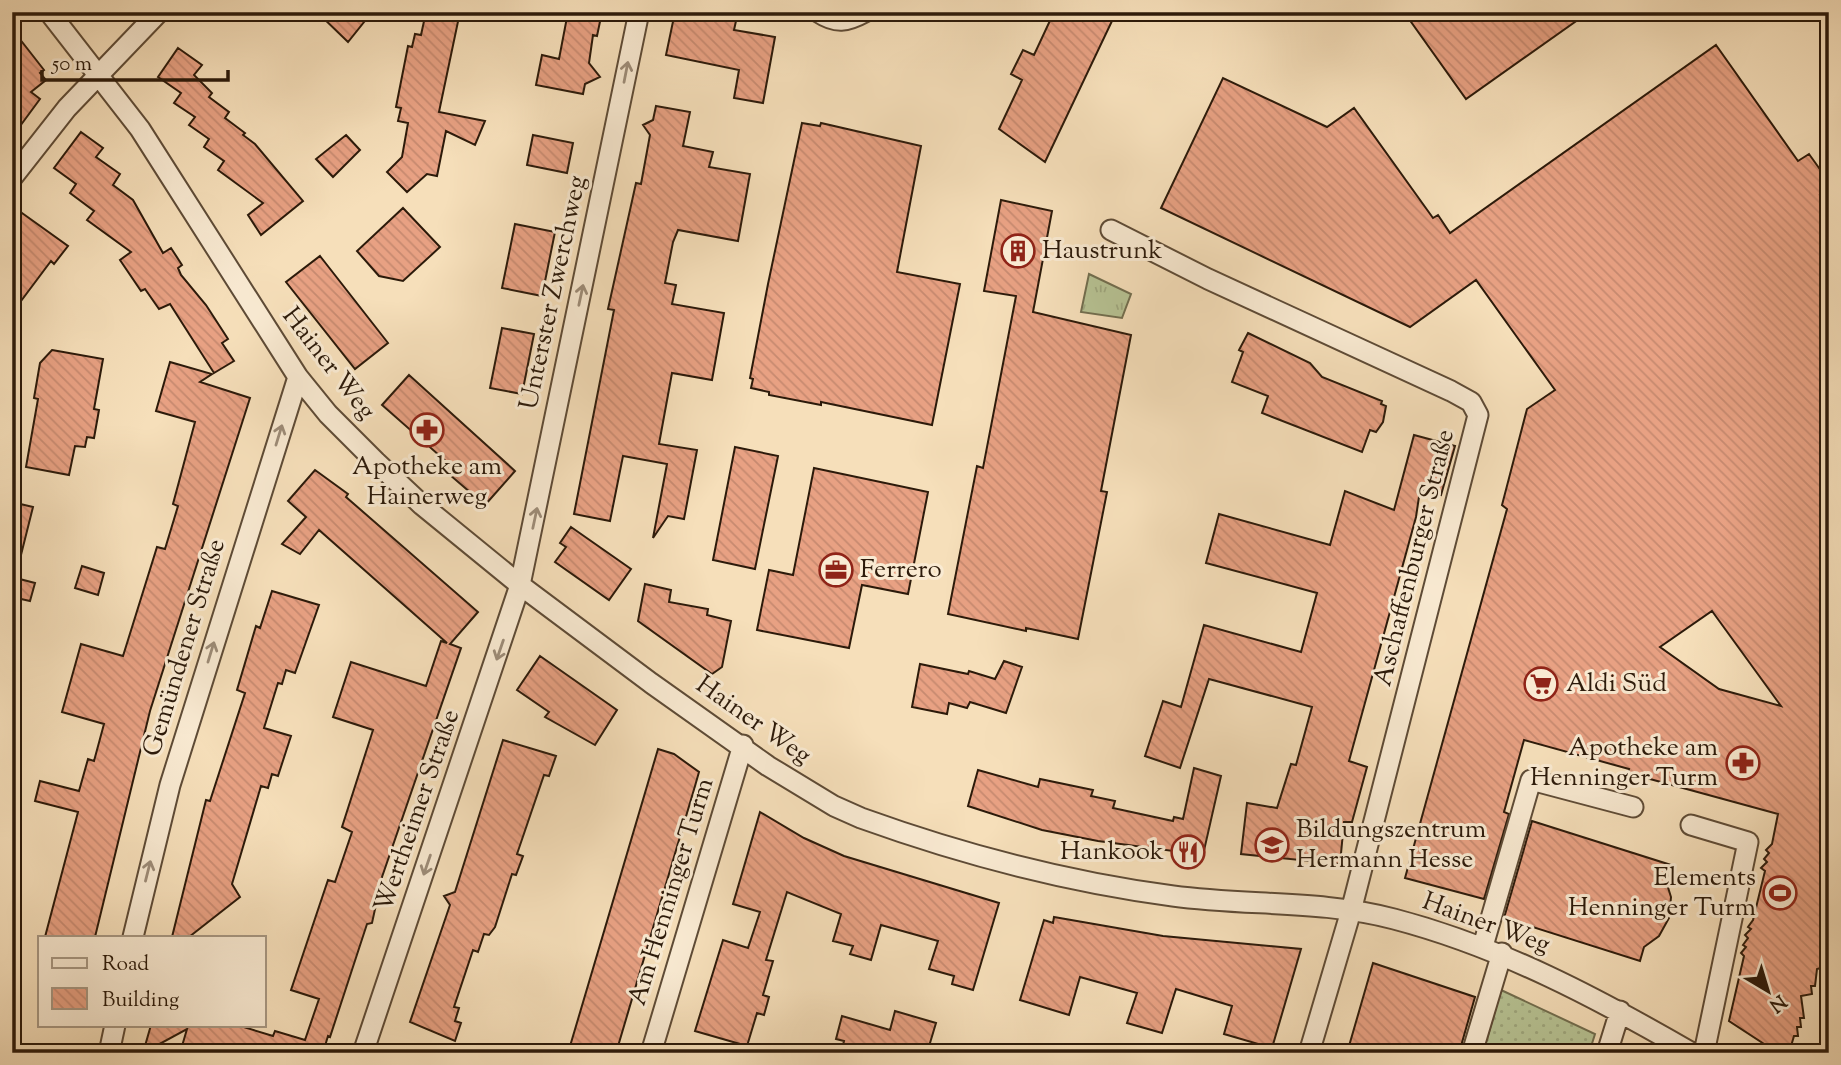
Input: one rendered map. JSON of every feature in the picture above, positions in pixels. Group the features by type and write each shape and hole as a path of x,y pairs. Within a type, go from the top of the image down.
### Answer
{"street":[{"name":"Hainer Weg","path":"49,12 140,129 298,377 328,414 422,505 520,585 651,683 743,745 768,766 834,806 884,826 998,861 1173,897 1351,911 1392,918 1483,946 1620,1011 1692,1053"},
{"path":"12,178 67,108 159,12"},
{"name":"Unterster Zwerchweg","path":"520,585 639,12"},
{"path":"818,12 830,19 844,22 865,12"},
{"name":"Aschaffenburger Straße","path":"1111,230 1208,279 1451,391 1476,408 1478,415 1473,444 1351,911"},
{"name":"Gemündener Straße","path":"133,936 170,785 298,377"},
{"name":"Wertheimer Straße","path":"363,1053 520,585"},
{"name":"Am Henninger Turm","path":"652,1053 743,745"},
{"path":"1483,946 1531,780 1633,807"},
{"path":"1691,825 1748,842 1703,1053"},
{"path":"1309,1053 1351,911"},
{"path":"1472,1053 1502,953"},
{"path":"1607,1053 1620,1011"},
{"path":"109,1053 115,1026"}],"green space":[{"path":"1089,274 1131,294 1122,318 1081,312"},
{"path":"1501,990 1595,1034 1589,1053 1483,1053"}],"building":[{"path":"317,12 372,12 348,42"},
{"path":"426,12 460,12 439,112 485,121 475,145 446,131 437,176 427,174 407,192 387,172 402,157 408,123 398,121 401,108 396,107 408,46 412,47 415,34 421,35"},
{"path":"568,12 602,12 597,36 593,35 589,63 600,77 585,84 583,94 536,85 542,55 559,59"},
{"path":"675,12 738,12 734,30 775,37 763,103 734,98 739,70 666,55"},
{"path":"1054,12 1063,12 1082,21 1086,12 1092,12 1112,21 1045,162 999,129 1022,80 1011,74 1023,50 1034,55"},
{"path":"1404,12 1589,12 1466,99"},
{"path":"12,29 44,70 40,73 46,80 31,92 40,99 12,137"},
{"path":"1716,45 1798,161 1809,154 1829,182 1829,189 1820,195 1829,208 1829,934 1820,959 1821,968 1817,969 1815,986 1811,986 1812,994 1801,996 1804,1018 1800,1018 1801,1027 1797,1027 1798,1036 1794,1036 1789,1053 1778,1053 1729,1021 1744,956 1741,953 1748,938 1745,935 1751,929 1748,927 1753,920 1765,871 1761,868 1767,862 1764,859 1769,853 1766,850 1772,844 1778,814 1628,773 1629,769 1524,740 1504,812 1509,814 1484,899 1405,878 1507,509 1502,505 1527,409 1555,390 1476,280 1410,327 1161,208 1223,78 1327,127 1354,108 1433,218 1438,215 1450,233","holes":["1712,611 1781,706 1719,689 1660,647"]},
{"path":"178,48 202,65 194,75 212,93 209,97 229,112 225,118 245,133 243,135 255,144 303,201 261,235 248,215 263,203 218,170 224,161 204,147 209,139 189,125 195,117 174,103 181,93 158,77"},
{"path":"656,106 690,112 683,146 713,152 709,167 750,174 738,241 678,230 673,242 665,283 676,285 672,304 724,313 712,380 672,373 659,444 697,450 684,519 668,516 653,538 667,464 623,456 610,521 574,514 614,310 608,309 636,183 641,184 650,135 643,125 653,120"},
{"path":"802,123 820,126 821,123 921,146 897,272 960,284 932,425 821,402 821,405 769,395 769,392 751,388 753,379 750,378 768,284"},
{"path":"81,132 103,148 96,157 120,174 113,185 133,200 163,253 171,248 182,265 178,268 181,275 206,305 228,339 222,343 234,361 214,373 170,304 159,309 145,289 141,291 120,260 131,252 87,220 94,211 70,193 76,184 54,168"},
{"path":"346,135 360,150 333,177 316,159"},
{"path":"533,135 573,143 567,173 527,165"},
{"path":"1001,200 1052,211 1033,312 1131,335 1101,491 1107,492 1078,639 948,614 977,466 983,468 1016,296 984,291"},
{"path":"403,208 440,247 403,281 379,276 357,251"},
{"path":"22,213 68,246 54,264 51,261 12,313 12,227"},
{"path":"515,224 555,232 542,296 502,288"},
{"path":"320,256 388,343 355,369 286,282"},
{"path":"502,328 534,334 522,394 490,388"},
{"path":"1248,333 1310,363 1322,377 1382,401 1381,404 1386,406 1383,422 1376,432 1370,430 1362,452 1262,413 1268,396 1232,382 1243,352 1239,350"},
{"path":"52,350 103,359 94,409 99,410 94,438 87,437 85,447 75,446 69,475 26,467 38,399 34,398 40,363"},
{"path":"170,362 212,374 200,382 250,398 150,711 95,936 45,936 78,812 35,801 40,781 79,791 88,759 94,761 104,724 62,712 81,644 123,656 157,547 165,549 178,506 173,504 195,422 156,411"},
{"path":"409,375 515,471 485,505 443,469 448,463 382,405"},
{"path":"1414,435 1455,446 1441,495 1420,490 1416,517 1349,761 1367,767 1352,822 1344,822 1340,864 1241,854 1247,803 1277,808 1291,764 1296,765 1312,707 1209,679 1180,768 1145,756 1163,701 1181,707 1204,625 1301,652 1317,593 1206,563 1219,514 1330,545 1345,491 1394,510"},
{"path":"735,447 778,456 755,569 713,560"},
{"path":"814,468 928,492 908,594 862,585 849,648 757,630 769,570 793,575"},
{"path":"315,470 348,494 346,497 478,612 450,644 461,648 382,877 372,923 367,924 330,1037 328,1036 325,1046 331,1048 330,1053 180,1053 187,1029 143,1053 151,1026 240,1026 273,1036 275,1031 305,1040 319,999 291,990 328,880 335,882 352,832 342,827 373,730 333,717 351,662 426,686 441,641 447,643 319,530 300,554 282,544 306,517 288,501"},
{"path":"12,502 33,507 19,563 12,562"},
{"path":"571,527 631,569 609,600 555,562 566,547 560,543"},
{"path":"82,566 104,573 98,595 75,588"},
{"path":"12,577 35,583 30,601 12,597"},
{"path":"645,584 671,590 669,602 708,609 707,615 731,621 722,667 712,674 638,621"},
{"path":"272,591 319,605 295,673 286,670 282,684 278,683 264,728 291,736 278,776 272,774 268,788 261,786 232,884 240,897 190,936 172,936 206,800 210,801 245,693 237,690 256,626 260,628"},
{"path":"540,656 617,710 595,745 545,717 549,712 517,690"},
{"path":"1004,661 1022,667 1006,713 970,702 967,708 949,703 947,714 912,707 920,664 968,674 969,671 995,679"},
{"path":"503,740 556,756 549,776 544,775 517,854 523,856 516,875 512,874 495,927 489,935 484,934 478,952 473,950 454,1007 459,1008 455,1021 461,1023 455,1041 410,1022 450,905 444,896 455,892"},
{"path":"658,749 674,754 699,772 616,1053 568,1053"},
{"path":"1194,768 1221,776 1203,855 1098,841 1042,830 968,806 978,770 1038,787 1040,779 1093,790 1091,796 1115,801 1113,808 1173,821 1174,817 1183,819"},
{"path":"760,812 804,838 844,856 999,903 973,990 952,984 954,976 929,969 938,941 881,925 871,960 850,954 853,946 833,941 841,914 787,892 766,960 773,961 763,995 769,997 764,1015 757,1013 747,1046 695,1031 723,940 748,948 760,912 733,904"},
{"path":"1532,821 1671,865 1666,881 1671,897 1669,918 1659,936 1644,947 1640,961 1504,918"},
{"path":"1054,917 1163,936 1301,949 1272,1048 1224,1034 1232,1006 1176,989 1162,1033 1127,1023 1137,993 1080,977 1069,1015 1020,1000 1044,920 1053,923"},
{"path":"1373,963 1475,997 1459,1053 1347,1053"},
{"path":"895,1011 936,1023 927,1053 841,1053 844,1041 836,1039 842,1016 890,1030"}],"place":[{"name":"Haustrunk","path":"1018,251"},
{"name":"Apotheke am Hainerweg","path":"427,430"},
{"name":"Ferrero","path":"836,570"},
{"name":"Aldi Süd","path":"1541,684"},
{"name":"Apotheke am Henninger Turm","path":"1743,763"},
{"name":"Bildungszentrum Hermann Hesse","path":"1272,845"},
{"name":"Hankook","path":"1188,852"},
{"name":"Elements Henninger Turm","path":"1780,893"}]}
